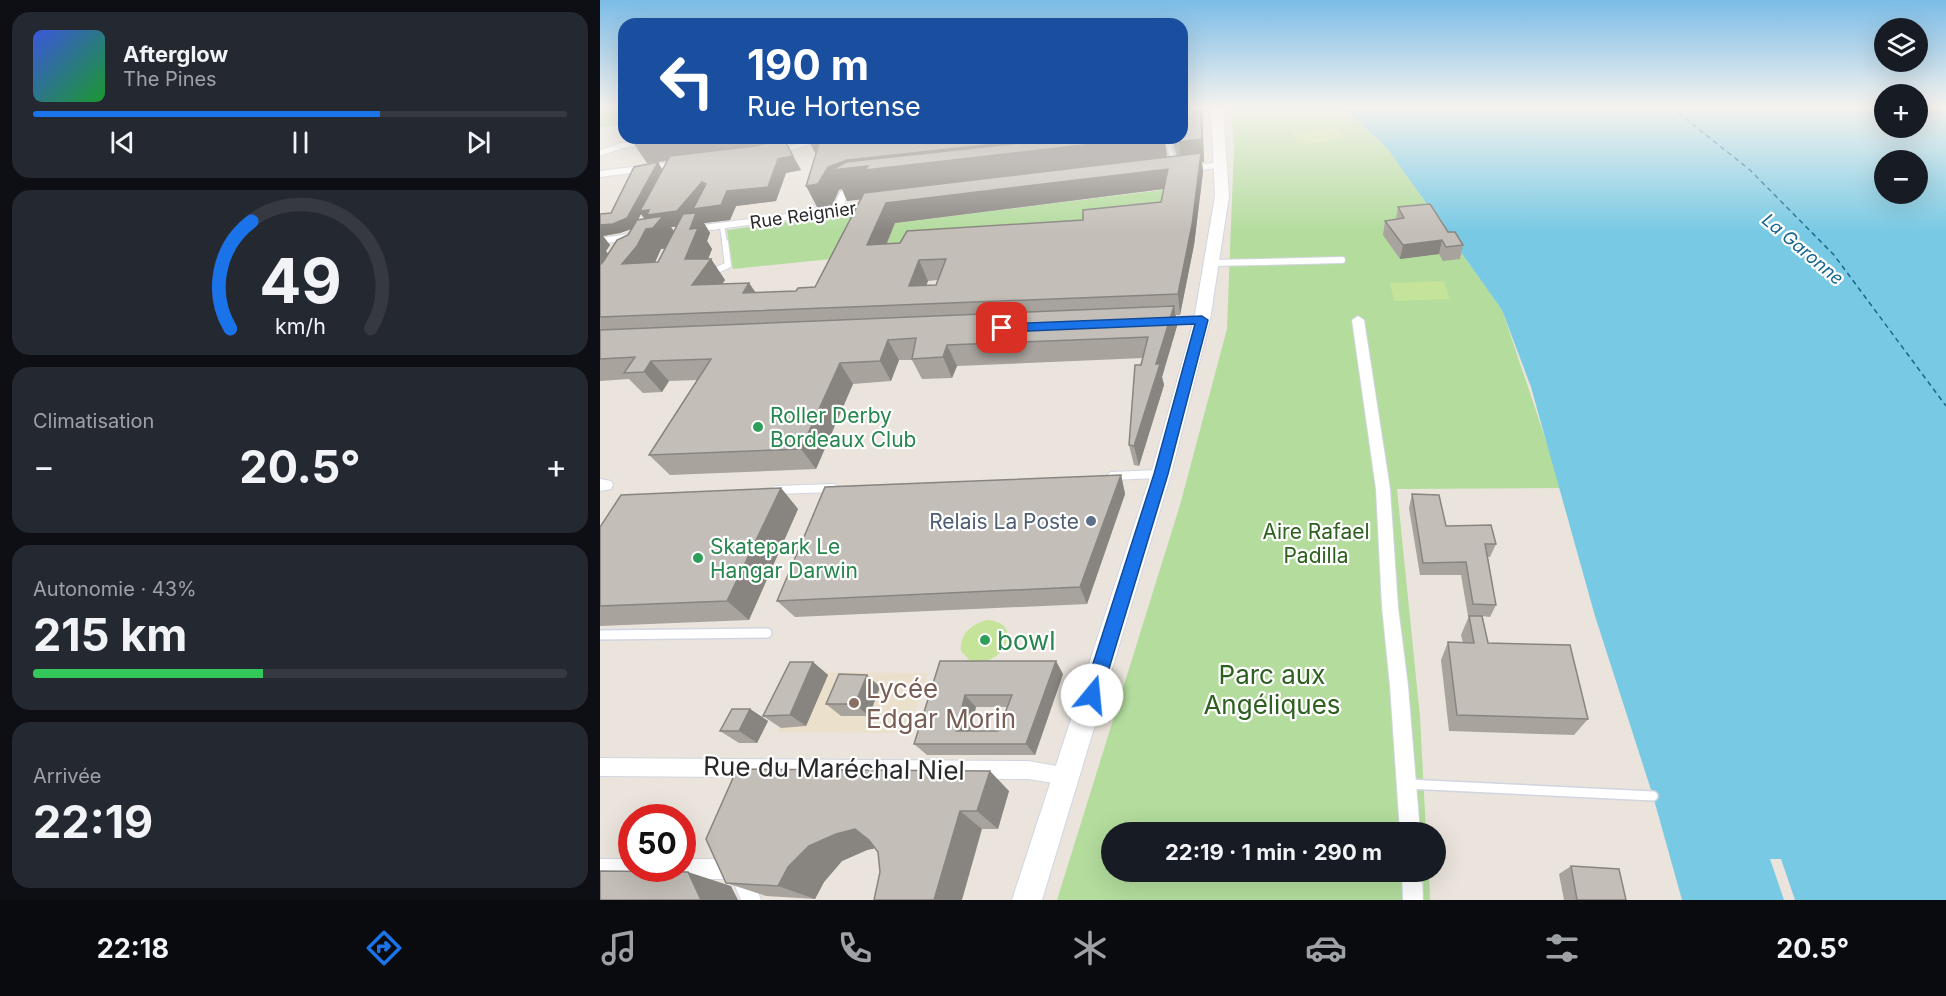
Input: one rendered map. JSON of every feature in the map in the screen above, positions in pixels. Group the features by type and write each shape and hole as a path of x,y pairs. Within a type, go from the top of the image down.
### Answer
{"main road":[{"path":"1027,900 1161,474 1202,320 1222,196 1220,149"}],"street":[{"path":"763,155 782,149"},
{"path":"1161,153 1172,156 1176,170 1221,165"},
{"path":"600,174 673,169 689,164"},
{"path":"837,210 843,194 869,187"},
{"name":"Rue Reignier","path":"680,231 881,205"},
{"path":"600,241 642,234 629,251"},
{"path":"1147,321 1202,320"},
{"path":"1358,320 1383,489 1390,607 1409,822"},
{"name":"Rue du Maréchal Niel","path":"600,767 1028,770 1067,776"},
{"path":"600,869 733,869 742,879 751,900"},
{"path":"1412,882 1413,900"}],"lane":[{"path":"1169,149 1172,156"},
{"path":"717,270 728,265 722,226"},
{"path":"1213,263 1342,260"},
{"path":"1100,478 1161,474"},
{"path":"772,490 831,488 843,493"},
{"path":"600,635 767,633"},
{"path":"1407,784 1653,796"}],"shaded area":[{"name":"Lycée Edgar Morin","path":"803,672 928,673 908,733 777,732"}],"green space":[{"name":"Parc aux Angéliques","path":"1234,149 1388,149 1502,310 1562,488 1397,489 1420,717 1425,822 1101,822 1101,882 1429,882 1430,900 1057,900 1180,505 1227,329"},
{"path":"1170,189 1164,222 886,244 895,223"},
{"path":"855,213 831,259 733,269 727,230"},
{"path":"1444,281 1450,299 1394,301 1390,283"},
{"name":"bowl","path":"987,620 999,623 1006,628 1008,636 1006,644 1001,652 992,658 982,662 970,661 961,651 964,635 976,624"}],"water":[{"name":"La Garonne","path":"1388,149 1946,149 1946,900 1682,900 1653,796 1595,616 1531,387 1502,310"}],"pier":[{"path":"1770,859 1781,859 1795,900 1784,900"}],"building":[{"path":"730,149 789,149 793,156 778,159 768,187 727,191 721,205 693,209 706,184 702,182 677,211 647,215 649,210 640,211 670,156"},
{"path":"818,149 948,149 847,160 828,167 818,184 806,186"},
{"path":"966,149 1049,149 865,170 868,166 832,170 846,162"},
{"path":"1201,153 1192,225 1178,294 600,317 600,265 617,240 628,235 637,220 663,216 653,228 646,229 637,246 622,264 658,262 683,214 696,213 690,229 698,228 685,259 711,259 692,285 749,283 743,293 796,291 798,288 815,287 864,193","holes":["1168,169 1161,202 1083,210 1083,220 907,231 900,243 867,245 886,203","946,259 936,285 909,286 919,260"]},
{"path":"658,162 627,218 613,224 600,225 600,214 611,213 634,167"},
{"path":"1430,204 1448,232 1455,232 1463,245 1446,247 1442,240 1403,245 1385,221 1404,218 1398,207"},
{"path":"1174,306 1156,364 1160,364 1134,446 1129,445 1135,365 1141,365 1148,337 947,345 943,357 912,359 916,338 888,340 880,361 840,363 801,449 649,455 711,359 651,361 644,372 624,373 635,357 600,359 600,330"},
{"path":"1121,475 1080,587 777,601 825,487"},
{"name":"Skatepark Le Hangar Darwin","path":"781,488 727,601 600,606 600,527 621,495"},
{"path":"1412,494 1439,495 1446,526 1491,525 1496,544 1485,544 1496,605 1473,604 1466,562 1423,563"},
{"path":"1469,616 1482,616 1488,643 1570,645 1588,719 1457,715 1448,642 1474,643"},
{"path":"940,661 1056,661 1026,744 914,744","holes":["965,695 1012,695 998,731 956,731"]},
{"path":"790,662 813,662 790,715 763,716"},
{"path":"839,674 867,675 855,704 826,704"},
{"path":"732,709 750,709 739,731 720,731"},
{"path":"737,769 990,771 977,811 960,811 934,900 874,900 880,872 878,852 869,840 855,829 836,834 809,846 788,867 778,886 726,883 706,839"},
{"path":"1571,866 1619,869 1626,900 1577,900"},
{"path":"600,871 618,871 618,882 693,882 701,900 600,900"}],"ferry route":[{"path":"1724,149 1750,170 1834,255 1946,406"}],"place":[{"name":"Roller Derby Bordeaux Club","path":"758,427"},
{"name":"Relais La Poste","path":"1091,521"},
{"name":"Skatepark Le Hangar Darwin","path":"698,558"},
{"name":"bowl","path":"985,640"},
{"name":"Lycée Edgar Morin","path":"854,703"}],"route":[{"path":"1002,328 1202,320 1161,474 1092,695"}],"park label":[{"name":"Aire Rafael Padilla","path":"1316,543"}]}
